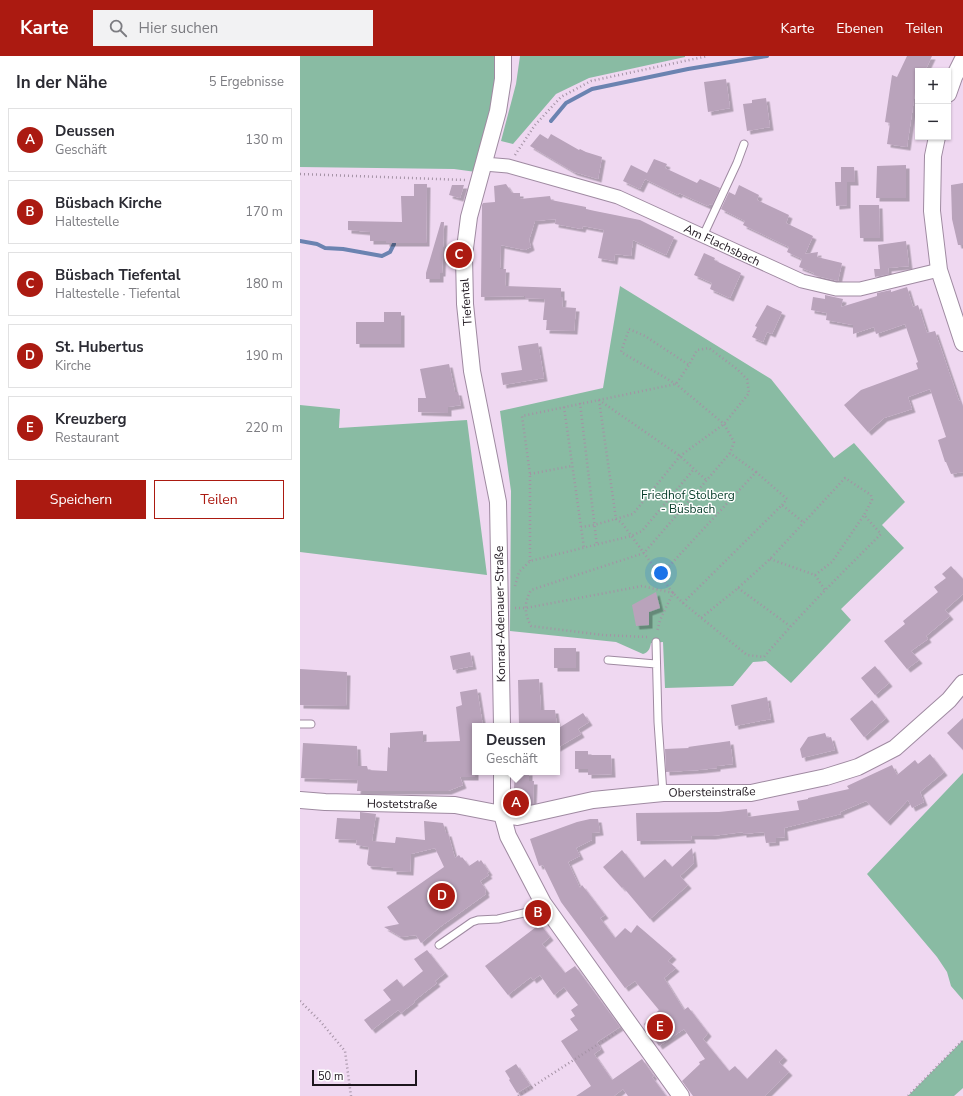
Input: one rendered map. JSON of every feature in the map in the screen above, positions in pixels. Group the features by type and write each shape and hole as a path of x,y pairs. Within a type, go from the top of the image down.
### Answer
{"street":[{"name":"Tiefental","path":"498,502 472,371 465,304 464,256 469,217 498,111 503,79 503,56"},
{"path":"951,86 963,59"},
{"path":"936,140 933,156 932,211 940,270 963,343"},
{"name":"Am Flachsbach","path":"484,164 508,166 618,197 802,281 836,289 860,289 940,270"},
{"name":"Konrad-Adenauer-Straße","path":"498,502 502,723"},
{"name":"Obersteinstraße","path":"502,814 517,817 593,800 663,793 751,793 826,777 858,767 895,748 950,700 963,683"},
{"path":"502,775 502,814 508,836 543,903 681,1096"},
{"name":"Hostetstraße","path":"300,800 455,805 502,814"}],"lane":[{"path":"703,236 737,163 744,144"},
{"path":"656,640 663,793"},
{"path":"608,660 656,664"},
{"path":"300,724 311,724"},
{"path":"439,946 472,922 478,920 498,919 528,912 543,903"}],"path":[{"path":"508,166 535,125 561,97 590,81 708,56"},
{"path":"300,174 479,181"},
{"path":"673,593 660,620 656,640 531,626 525,615 527,597 531,590 644,553 730,453 734,442 724,424 676,384 621,352 629,329 645,336 689,365"},
{"path":"530,560 530,474 522,416 676,384 697,350 709,348 737,369 747,379 749,393 724,424 680,456 633,514 594,525 581,527"},
{"path":"599,400 680,456 706,480"},
{"path":"599,400 616,519 622,523 673,593 683,603 747,655 764,657 790,626 881,534 864,515"},
{"path":"580,403 597,546"},
{"path":"564,407 584,548"},
{"path":"683,603 787,499 756,472 730,453"},
{"path":"530,474 572,466"},
{"path":"514,589 519,572 530,560 597,546 632,536 642,531 694,469"},
{"path":"661,575 756,472"},
{"path":"701,618 738,588 770,559 845,478 871,495 872,500 864,515 832,562 815,575"},
{"path":"782,505 803,522"},
{"path":"770,559 815,575 825,590"},
{"path":"515,606 515,608 526,608 642,586 673,593"},
{"path":"738,588 790,626"},
{"path":"300,1001 320,1021 345,1051 351,1096"},
{"path":"518,1096 603,1040"},
{"path":"908,1096 963,1040"}],"green space":[{"path":"300,56 497,56 497,79 492,110 476,172 454,169 300,167"},
{"path":"520,56 685,57 589,78 556,94 513,144 501,141 516,84"},
{"name":"Friedhof Stolberg - Büsbach","path":"620,286 771,379 834,458 854,443 905,502 882,525 904,548 841,609 851,620 791,683 766,661 753,662 733,686 665,688 663,642 651,643 649,650 643,654 616,642 510,631 511,491 500,411 603,388"},
{"path":"300,405 340,409 339,428 467,420 487,575 300,552"},
{"path":"963,773 963,1000 951,986 947,972 937,957 867,874"},
{"path":"963,1040 963,1088 954,1096 908,1096"}],"building":[{"path":"907,56 932,56 926,68 915,68 915,93 907,147 887,144 890,123 885,122 892,75 897,77"},
{"path":"726,79 730,108 708,112 704,82"},
{"path":"766,98 770,127 747,131 743,104 752,103 752,100"},
{"path":"540,134 548,139 551,134 579,150 580,149 602,157 598,179 574,172 530,146"},
{"path":"654,159 667,164 665,168 697,183 700,179 720,188 712,205 710,204 708,206 679,193 678,195 645,179 640,189 623,181 631,165 647,173"},
{"path":"906,165 906,198 876,198 877,166"},
{"path":"841,167 854,167 855,182 847,182 847,205 836,206 835,182 841,182"},
{"path":"963,183 963,245 958,245 952,219 951,185"},
{"path":"414,184 427,184 426,243 386,243 386,241 370,241 370,232 348,230 348,221 402,222 401,196 414,196"},
{"path":"506,184 512,193 520,193 520,199 550,196 551,200 640,220 674,237 666,255 633,240 631,256 615,254 614,261 598,258 604,230 583,226 582,229 555,224 556,219 535,221 529,240 531,247 525,250 501,245 500,269 506,269 505,286 561,288 561,297 563,297 562,307 576,308 574,331 546,330 547,320 543,320 545,299 525,298 525,296 481,297 482,205 483,203 495,202 494,186"},
{"path":"452,185 464,185 460,198 449,195"},
{"path":"739,185 759,195 757,200 789,215 786,223 813,236 805,254 818,252 817,257 842,263 838,281 813,275 814,273 799,267 802,259 787,252 789,247 743,225 745,221 721,209 729,192 735,195"},
{"path":"859,205 879,205 880,238 860,238"},
{"path":"441,222 444,222 442,273 440,273 440,279 426,279 426,273"},
{"path":"906,241 909,266 888,268 889,274 875,277 874,269 880,269 878,245"},
{"path":"704,253 715,258 714,260 741,273 730,298 710,289 712,283 694,275"},
{"path":"907,287 913,307 918,305 927,333 935,331 959,401 961,400 963,407 963,472 951,474 945,462 938,440 946,437 930,389 908,397 912,409 884,418 868,432 844,405 861,390 918,369 916,363 918,362 905,324 876,334 874,327 853,334 853,325 826,320 827,313 811,310 813,297 825,299 825,295 843,299 841,307 877,296 877,293 891,290 891,292"},
{"path":"767,305 782,312 772,334 767,332 763,342 752,337 757,327 755,326"},
{"path":"384,312 401,312 401,344 356,344 356,322 384,322"},
{"path":"538,343 544,378 503,385 501,373 522,370 518,346"},
{"path":"449,364 455,392 458,392 461,405 448,407 448,413 418,412 418,398 426,398 420,369"},
{"path":"951,566 963,579 963,594 945,610 950,616 926,636 928,639 911,651 919,660 907,669 884,641 905,624 903,621 938,592 934,587 946,578 942,574"},
{"path":"656,592 660,608 649,612 649,625 636,626 632,605"},
{"path":"554,648 576,648 576,668 554,668"},
{"path":"470,652 473,666 453,670 450,656"},
{"path":"875,666 889,683 875,695 861,678"},
{"path":"300,669 347,672 346,706 300,705"},
{"path":"539,679 541,710 555,710 557,723 519,723 518,680"},
{"path":"477,689 483,723 472,723 472,775 475,775 475,777 460,777 463,785 448,791 357,791 358,780 301,778 303,743 357,746 358,766 367,766 368,770 387,771 390,733 423,731 423,742 460,741 456,707 462,705 460,692"},
{"path":"767,697 771,719 735,726 731,705"},
{"path":"872,700 886,718 864,737 850,719"},
{"path":"583,713 589,722 578,729 581,734 560,746 560,727"},
{"path":"963,718 963,750 947,733"},
{"path":"825,733 827,738 831,737 835,750 802,758 800,749 808,737"},
{"path":"730,741 733,764 717,766 717,768 666,772 665,749 689,748 688,747"},
{"path":"575,751 588,751 588,755 611,755 612,774 588,775 588,769 575,769"},
{"path":"930,754 944,772 920,792 924,802 912,808 908,800 887,822 866,801 840,812 841,814 784,828 785,837 776,838 776,842 766,843 764,832 691,836 692,840 637,841 636,813 719,812 747,809 748,817 799,810 797,801 849,789 847,786 892,765 897,775 915,760 918,764"},
{"path":"515,775 529,775 529,781 534,781 533,804 513,803"},
{"path":"360,812 376,814 372,841 395,843 396,837 425,840 424,821 443,823 446,833 448,833 455,858 459,855 469,866 478,860 479,862 481,860 489,872 487,873 489,875 480,881 486,890 486,894 440,927 421,943 416,935 401,937 384,927 399,924 387,907 444,867 435,848 411,854 410,872 393,871 393,868 369,866 367,864 369,847 356,845 357,840 335,839 337,818 360,819"},
{"path":"598,819 600,832 592,833 592,840 576,848 580,856 568,862 580,888 582,885 605,915 600,918 615,938 625,928 631,933 637,925 673,956 668,961 676,968 664,978 684,1010 688,1007 708,1033 703,1039 729,1071 735,1066 747,1079 776,1049 784,1057 779,1062 789,1072 765,1096 693,1096 682,1081 700,1064 699,1062 705,1059 684,1029 659,1046 644,1024 659,1010 635,981 625,988 561,902 543,865 539,866 530,839 577,822"},
{"path":"692,848 694,863 680,876 688,885 650,919 623,887 622,888 603,867 622,850 644,878 665,859 672,867"},
{"path":"540,924 550,937 542,944 565,973 575,966 620,1027 597,1042 601,1049 594,1054 612,1080 642,1059 654,1076 652,1077 666,1096 628,1096 623,1089 614,1096 576,1096 591,1086 561,1041 578,1030 570,1019 575,1016 571,1010 578,1005 564,987 554,995 540,975 533,980 531,977 508,995 485,966"},
{"path":"427,950 445,973 435,981 437,983 401,1013 398,1010 372,1030 364,1020 391,1000 383,990 397,979 403,987 423,971 414,959"},
{"path":"516,1064 530,1085 517,1093 505,1071"}],"waterway":[{"path":"551,121 566,103 592,89 688,69 767,56"},
{"path":"300,241 317,244 325,248 343,249 382,256 390,252 394,244"}],"place":[{"name":"Büsbach Tiefental","path":"459,255"},
{"name":"Deussen","path":"516,803"},
{"name":"St. Hubertus","path":"442,896"},
{"name":"Büsbach Kirche","path":"538,913"},
{"name":"Kreuzberg","path":"660,1027"}]}
